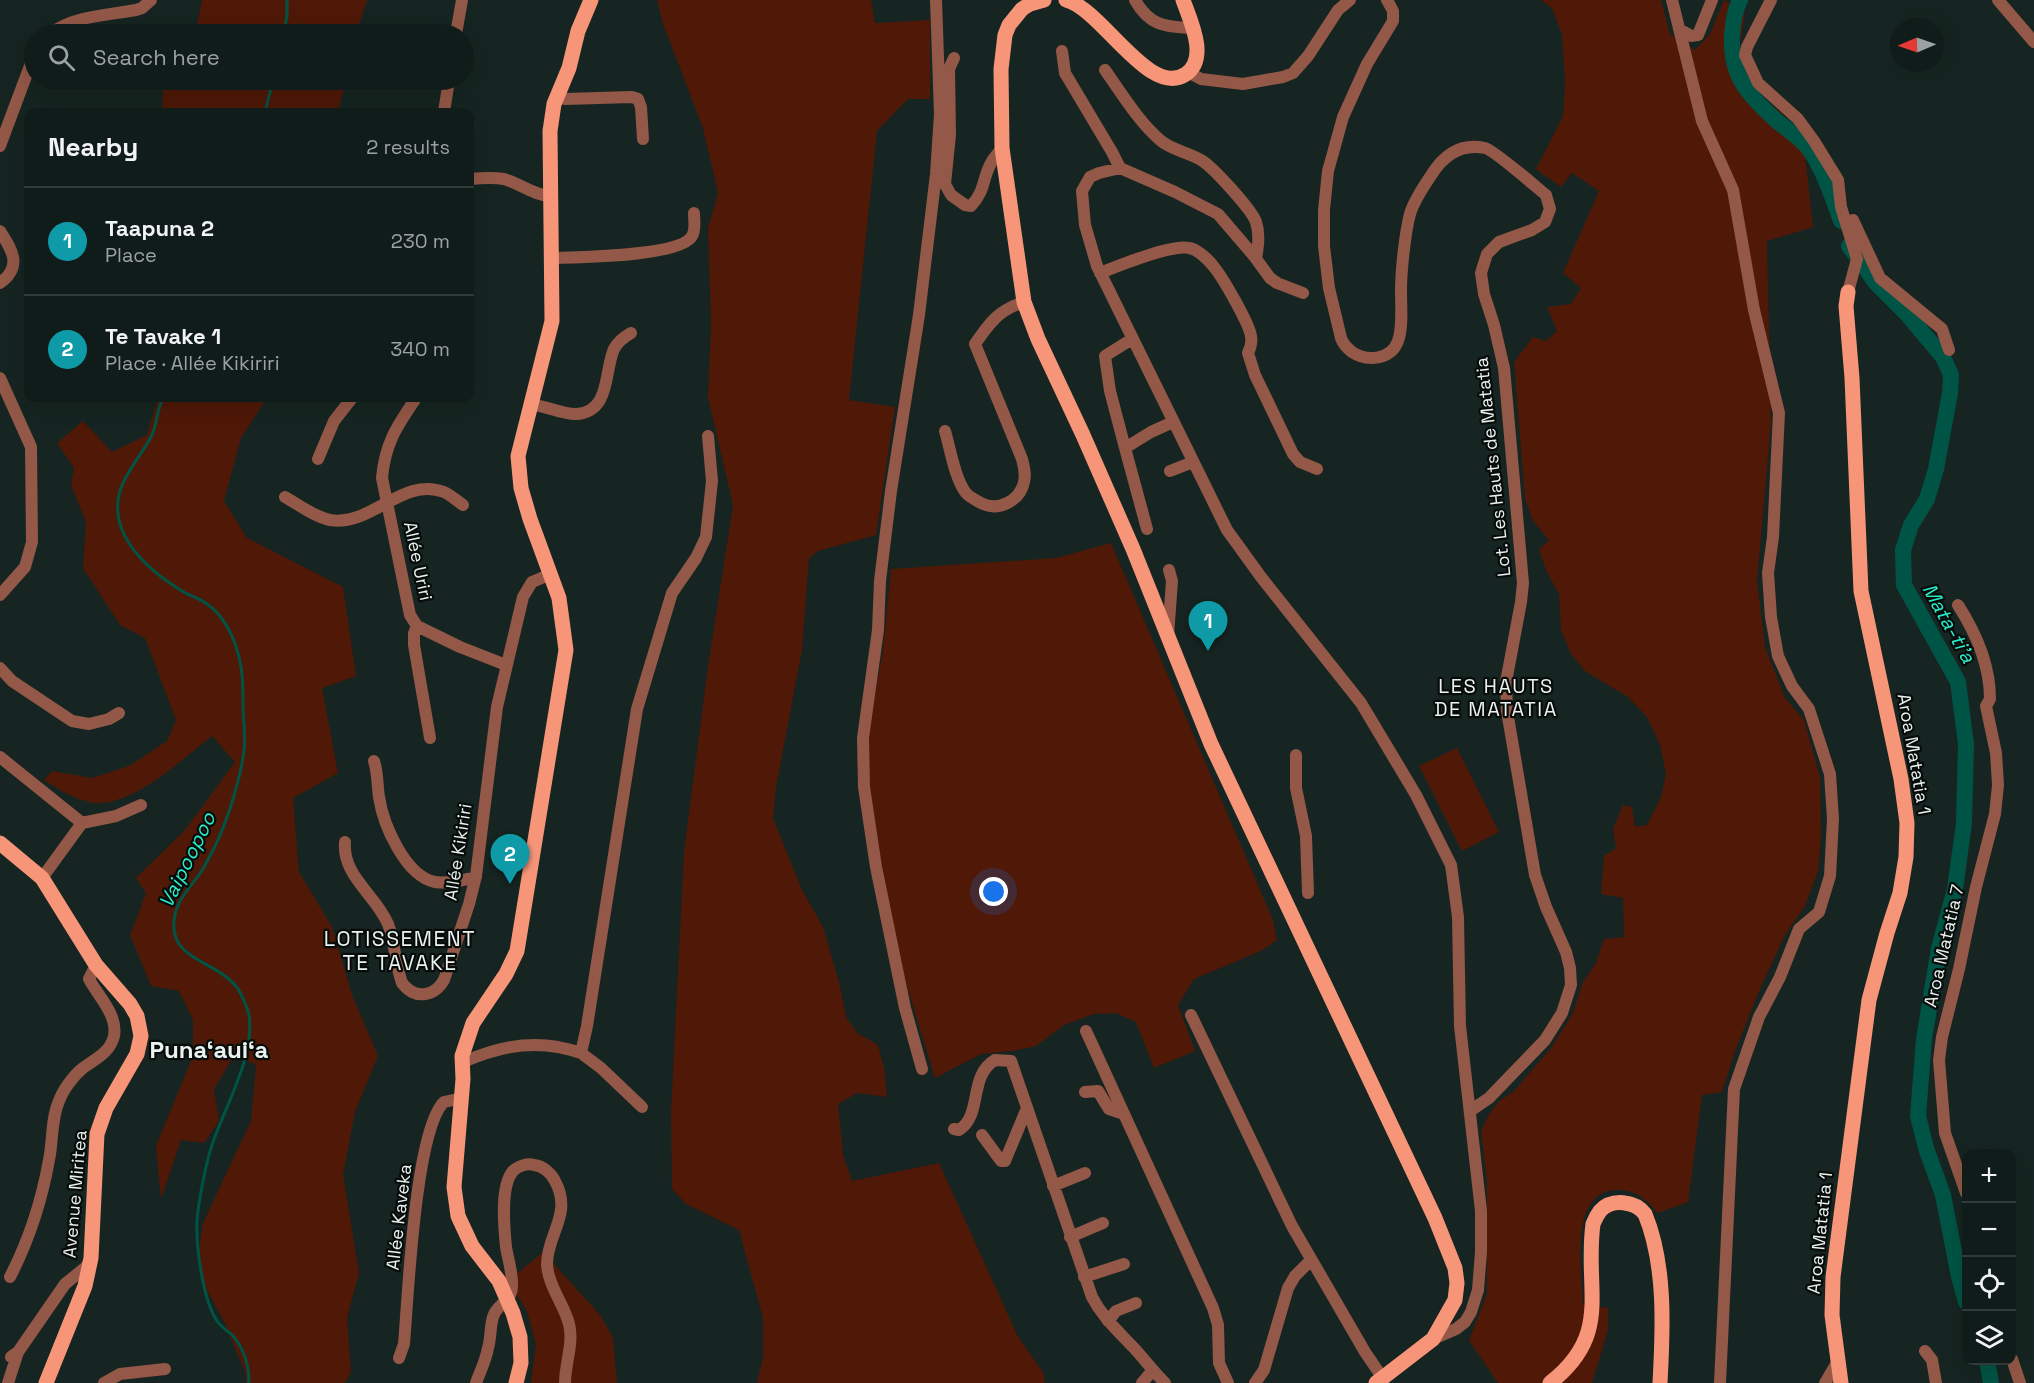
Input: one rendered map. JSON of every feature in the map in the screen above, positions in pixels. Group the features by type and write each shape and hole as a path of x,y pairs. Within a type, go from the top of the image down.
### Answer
{"main road":[{"path":"516,1383 521,1363 520,1337 499,1281 472,1246 458,1216 454,1187 462,1098 462,1056 473,1023 506,974 517,951 566,650 559,598 521,488 518,456 552,321 550,131 557,97 569,68 578,31 591,0"},
{"path":"1044,0 1022,9 1009,25 1005,35 1001,69 1002,148 1024,302 1038,339 1122,523 1210,744 1450,1252 1457,1283 1455,1300 1433,1339 1379,1380"},
{"path":"1072,1 1095,19 1152,73 1171,79 1188,72 1194,65 1197,52 1183,0"},
{"name":"Aroa Matatia 1","path":"1841,1383 1831,1306 1833,1277 1865,1022 1873,984 1900,893 1907,846 1906,810 1901,779 1860,584 1852,378 1846,306 1848,292"},
{"name":"Avenue Miritea","path":"0,843 42,878 96,964 133,1010 140,1025 141,1038 137,1054 106,1108 97,1134 91,1258 85,1286 46,1383"},
{"path":"1550,1383 1578,1356 1591,1322 1593,1224 1598,1214 1608,1205 1626,1203 1641,1208 1645,1214 1658,1257 1661,1281 1660,1383"}],"street":[{"path":"68,24 136,10 151,0"},
{"path":"458,24 462,0"},
{"path":"922,1069 904,1008 876,867 864,787 863,738 878,630 880,581 891,491 917,325 936,174 939,139 939,61 936,0"},
{"path":"1135,0 1151,20 1167,26 1191,27"},
{"path":"1188,72 1201,79 1243,84 1293,73 1308,56 1338,10 1350,0"},
{"name":"Lot. Les Hauts de Matatia","path":"1387,0 1393,11 1393,21 1367,64 1343,117 1327,175 1323,227 1324,246 1329,288 1341,338 1345,345 1360,356 1371,359 1382,357 1395,349 1400,335 1401,284 1410,212 1439,162 1448,154 1470,147 1486,148 1546,195 1550,205 1547,219 1542,225 1503,240 1490,250 1485,257 1481,273 1484,294 1504,368 1523,583 1506,682 1507,716 1535,875 1566,952 1571,985 1562,1012 1545,1040 1482,1104 1470,1111"},
{"path":"1672,0 1702,121 1733,190 1757,321 1779,413 1773,537 1768,573 1771,617 1778,656 1791,686 1809,709 1830,774 1833,819 1830,876 1819,912 1799,929 1780,977 1759,1017 1734,1089 1720,1383"},
{"path":"1679,29 1691,36 1698,35 1712,0"},
{"path":"1998,0 2034,42"},
{"path":"1766,2 1745,56 1758,83 1798,119 1838,180 1841,207 1857,260 1848,292"},
{"path":"1062,51 1065,73 1120,168 1218,214 1270,278 1303,293"},
{"path":"939,61 953,60 949,69 950,135 945,184 951,195 965,205 971,206 984,186 990,165 1002,148"},
{"path":"1105,70 1131,107 1161,141 1202,160 1254,216 1259,244 1256,259"},
{"path":"0,146 24,82"},
{"path":"445,108 447,90"},
{"path":"557,97 568,99 632,97 638,99 641,107 643,139"},
{"path":"1120,168 1090,177 1082,191 1085,226 1100,273 1227,530 1361,703 1416,795 1447,856 1452,871 1457,903 1460,1026 1481,1211 1478,1290 1475,1303 1465,1322 1456,1329 1433,1339"},
{"path":"474,179 506,180 537,195 550,196"},
{"path":"1841,195 1880,278 1942,330 1949,350"},
{"path":"551,258 647,254 687,242 693,235 694,213"},
{"path":"0,231 10,248 14,263 9,275 0,283"},
{"path":"1100,273 1158,253 1188,248 1198,252 1214,267 1250,331 1251,347 1248,353 1255,375 1293,454 1300,462 1317,469"},
{"path":"945,431 965,492 978,502 993,507 1005,504 1016,497 1024,480 1022,459 975,344 999,314 1007,308 1024,302"},
{"path":"531,405 575,414 593,408 603,396 615,347 622,338 631,333"},
{"path":"1132,339 1105,356 1110,391 1147,529"},
{"path":"0,378 30,447 32,488 32,543 29,556 25,567 0,595"},
{"path":"318,459 334,421 349,402"},
{"name":"Allée Uriri","path":"413,402 390,439 383,460 382,478 410,615 417,626 414,633 414,645 430,738"},
{"path":"1125,448 1173,422"},
{"path":"580,1053 587,1026 633,724 639,698 672,592 699,553 706,537 711,481 708,436"},
{"path":"1170,471 1193,462"},
{"path":"285,497 311,512 334,520 360,515 410,492 435,489 446,493 463,506"},
{"path":"1168,637 1172,581 1169,570"},
{"name":"Allée Kikiriri","path":"345,842 344,853 347,863 388,924 402,983 419,995 433,993 440,988 444,980 476,876 493,730 523,597 532,582 551,574"},
{"name":"Aroa Matatia 7","path":"1958,605 1973,629 1988,674 1990,699 1986,706 1994,737 1997,769 1995,814 1976,887 1942,1037 1939,1060 1944,1133 1962,1181"},
{"path":"417,626 460,647 507,665"},
{"path":"0,668 12,681 72,721 89,724 109,719 119,713"},
{"path":"1296,755 1296,788 1306,836 1308,893"},
{"path":"0,757 82,823"},
{"path":"374,761 378,772 383,817 412,870 422,877 446,883 476,876"},
{"path":"42,878 82,823 116,816 141,805"},
{"path":"10,1277 25,1245 40,1197 49,1162 57,1103 64,1089 81,1069 106,1051 114,1034 113,1021 108,1009 89,979 96,964"},
{"path":"1191,1015 1259,1160 1311,1260 1379,1380"},
{"path":"1086,1031 1213,1308 1218,1325 1219,1363 1228,1383"},
{"path":"463,1062 498,1048 518,1045 546,1045 580,1053 601,1068 642,1107"},
{"path":"954,1129 959,1130 969,1120 982,1071 995,1060 1011,1061 1070,1237 1097,1306 1107,1321 1165,1383"},
{"path":"1085,1092 1098,1091 1109,1109 1124,1114"},
{"name":"Allée Kaveka","path":"399,1358 405,1338 416,1208 433,1118 444,1102 462,1098"},
{"path":"982,1135 1001,1161 1005,1161 1027,1108"},
{"path":"476,1383 488,1349 493,1317 496,1310 508,1301 512,1283 506,1246 507,1181 517,1168 531,1164 548,1171 554,1178 560,1190 562,1202 560,1218 547,1262 548,1275 569,1323 571,1339 565,1383"},
{"path":"1053,1186 1085,1173"},
{"path":"1070,1237 1103,1223"},
{"path":"8,1383 17,1359 14,1354 65,1284 86,1267 91,1258"},
{"path":"1255,1383 1264,1370 1288,1288 1295,1276 1311,1260"},
{"path":"1084,1276 1124,1264"},
{"path":"1107,1321 1116,1311 1136,1303"},
{"path":"1925,1351 1932,1360 1936,1383"},
{"path":"1825,1383 1838,1361"},
{"path":"2014,1365 2020,1383"},
{"path":"104,1383 120,1374 165,1369"},
{"path":"1142,1383 1152,1371"}],"shaded area":[{"path":"202,0 367,0 359,24 197,24"},
{"path":"657,0 871,0 875,23 930,20 930,99 908,99 877,131 849,400 895,407 876,535 818,551 809,558 802,650 776,787 773,818 802,890 823,927 840,986 846,1017 857,1033 878,1045 884,1068 887,1097 857,1093 838,1104 843,1155 852,1181 939,1163 1018,1337 1043,1372 1045,1383 757,1383 763,1357 763,1318 739,1230 686,1204 672,1189 671,1112 684,852 708,666 733,505 708,398 711,322 708,228 718,193 703,128 663,24"},
{"path":"1541,0 1661,0 1670,34 1695,50 1710,34 1724,0 1745,12 1738,57 1741,68 1757,93 1779,111 1803,137 1813,227 1767,241 1771,423 1757,581 1765,647 1785,698 1804,720 1820,777 1821,836 1818,871 1805,906 1786,933 1760,989 1735,1051 1722,1092 1702,1095 1688,1202 1658,1213 1640,1196 1629,1191 1616,1190 1601,1194 1590,1204 1581,1236 1583,1305 1608,1308 1608,1330 1592,1383 1498,1383 1469,1340 1487,1294 1487,1181 1481,1131 1499,1101 1513,1092 1551,1048 1573,1013 1583,982 1596,963 1604,939 1624,937 1623,898 1601,894 1604,856 1616,848 1613,829 1623,805 1632,807 1635,827 1647,825 1661,797 1666,774 1660,745 1647,717 1628,697 1585,671 1571,654 1561,630 1559,594 1546,570 1539,549 1549,540 1533,521 1525,499 1514,362 1533,337 1546,341 1557,331 1547,307 1571,304 1581,288 1563,273 1599,191 1572,173 1561,187 1536,169 1563,116 1565,82 1562,35 1552,8"},
{"path":"163,90 344,90 339,108 162,108"},
{"path":"157,402 264,402 241,438 224,501 247,538 343,587 356,676 322,688 338,773 293,798 299,872 332,927 352,995 378,1056 355,1112 343,1175 359,1273 347,1318 351,1372 345,1383 246,1383 245,1372 224,1321 204,1285 199,1248 203,1223 251,1121 256,1065 235,1054 214,1089 219,1121 204,1143 181,1140 161,1199 156,1146 193,1056 193,1020 179,991 151,986 130,935 146,893 136,878 185,830 235,762 212,736 157,779 125,797 109,802 94,803 80,800 44,780 52,771 92,778 129,766 167,741 176,720 145,638 120,625 83,568 86,522 71,485 74,468 57,443 83,421 112,452 147,435"},
{"path":"1111,543 1273,920 1277,940 1261,951 1194,979 1178,1005 1195,1051 1154,1068 1136,1022 1116,1013 1094,1014 1064,1025 1036,1046 981,1054 935,1078 907,986 887,901 869,781 867,739 883,651 891,569 1056,558"},
{"path":"1457,748 1499,832 1462,851 1419,766"},
{"path":"543,1252 601,1316 613,1338 617,1383 531,1383 536,1345 527,1311 508,1281"}],"waterway":[{"name":"Vaipoopoo","path":"285,24 287,0"},
{"name":"Mata-ti'a","path":"1740,0 1733,22 1732,50 1734,63 1743,85 1758,103 1809,149 1823,174 1841,221"},
{"name":"Vaipoopoo","path":"266,108 270,90"},
{"name":"Mata-ti'a","path":"1849,246 1876,283 1907,314 1943,357 1951,375 1950,393 1936,469 1927,499 1911,525 1903,550 1904,585 1958,682 1966,744 1964,823 1955,889 1939,948 1924,1039 1918,1116 1926,1148 1943,1195 1962,1288"},
{"name":"Vaipoopoo","path":"161,402 152,435 123,483 118,500 118,517 123,532 142,560 168,582 201,600 222,618 235,644 242,671 245,745 236,789 217,841 202,870 181,900 174,921 175,933 185,951 232,982 248,1011 250,1027 244,1061 210,1153 199,1204 197,1233 201,1273 212,1312 217,1321 237,1341 243,1352 249,1383"},
{"name":"Mata-ti'a","path":"1988,1365 1991,1383"}],"place":[{"name":"Taapuna 2","path":"1208,651"},
{"name":"Te Tavake 1","path":"510,884"}],"district":[{"name":"LES HAUTS DE MATATIA","path":"1496,698"},
{"name":"LOTISSEMENT TE TAVAKE","path":"400,951"},
{"name":"Punaʻauiʻa","path":"209,1050"}]}
